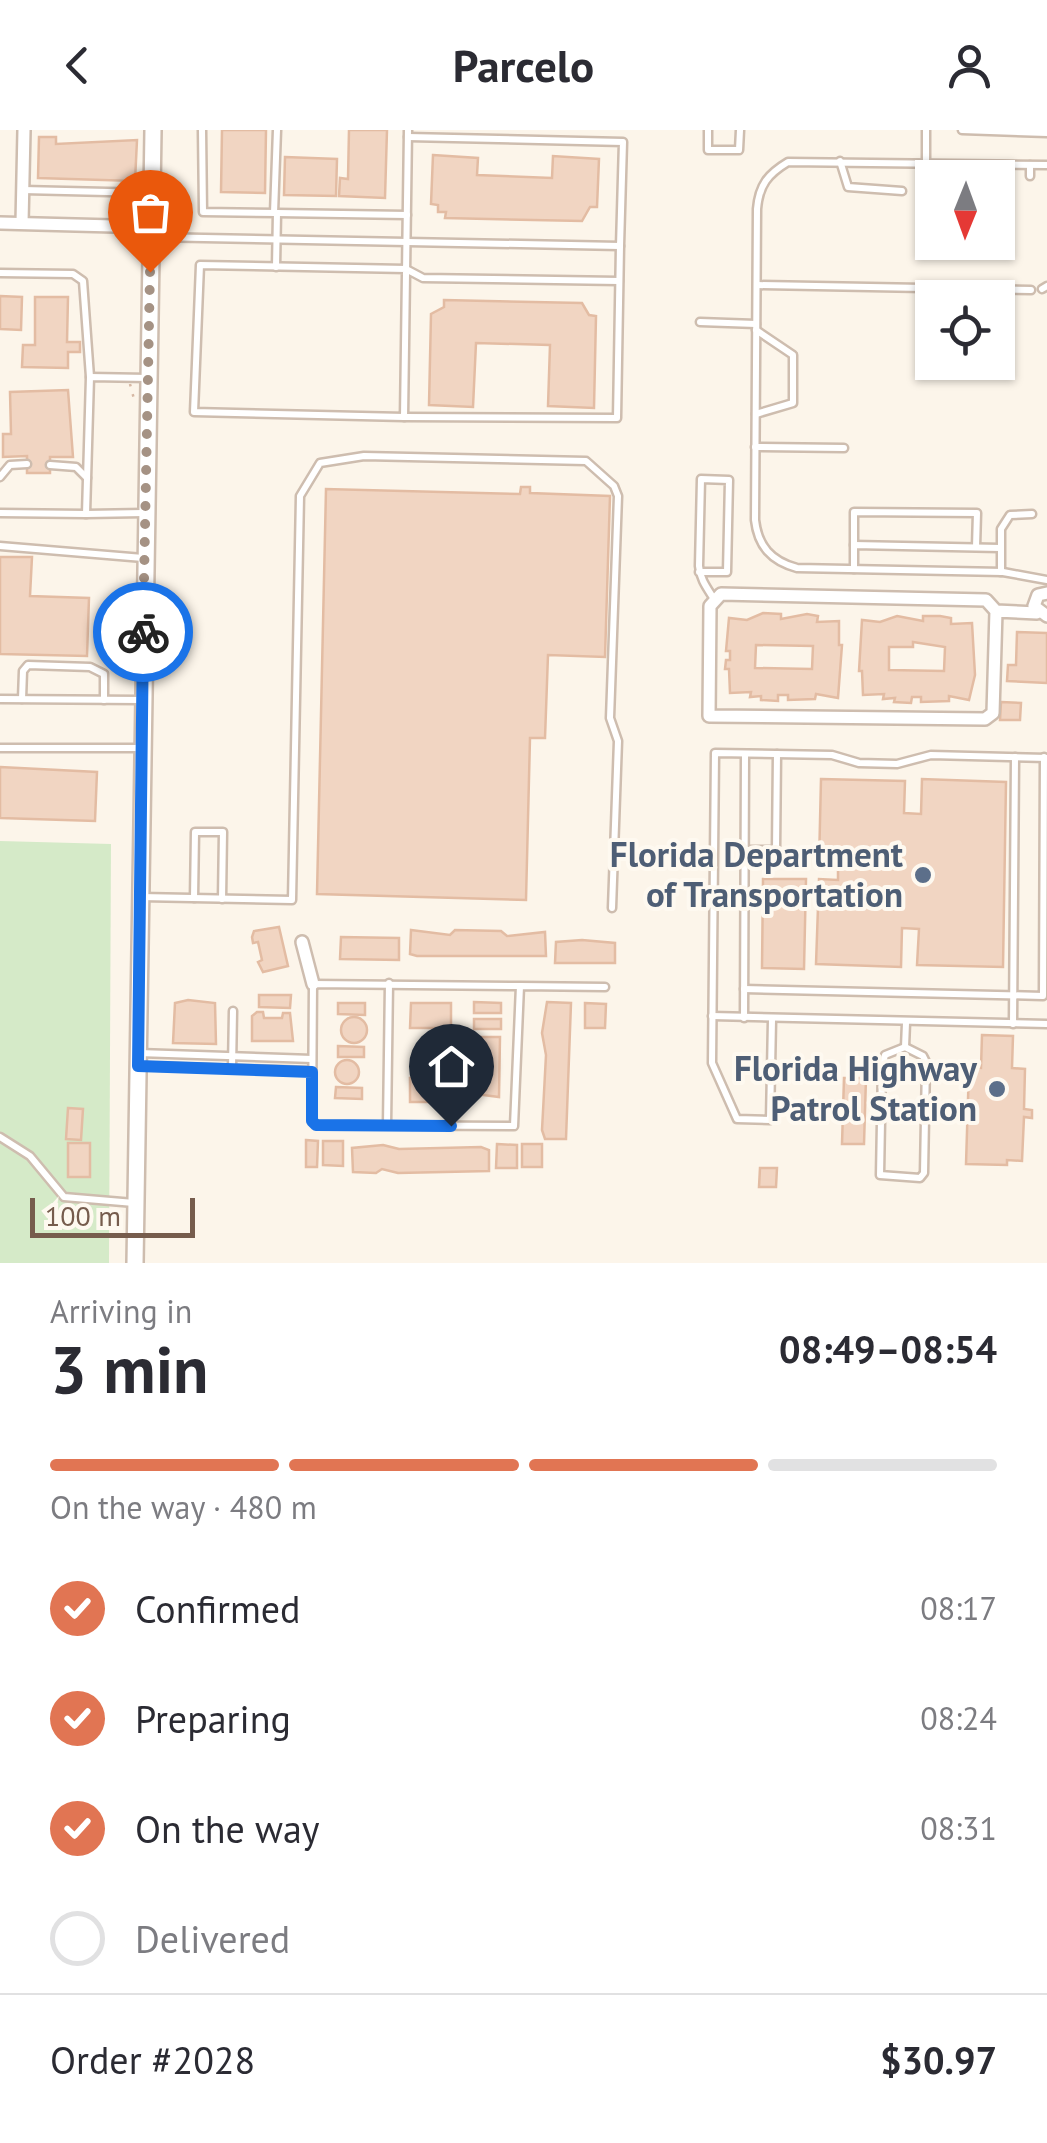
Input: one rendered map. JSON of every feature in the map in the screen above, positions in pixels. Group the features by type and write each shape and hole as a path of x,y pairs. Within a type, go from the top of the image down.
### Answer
{"street":[{"path":"22,223 24,130"},
{"path":"135,1263 152,130"},
{"path":"0,223 151,232"},
{"path":"996,611 992,713 985,719 709,716 710,606 721,594 986,600 996,611 1042,614 1036,598 1047,593"},
{"path":"302,942 312,984"}],"lane":[{"path":"202,130 202,212 407,215"},
{"path":"276,267 277,130"},
{"path":"708,130 708,150 739,150 740,130"},
{"path":"926,130 926,160"},
{"path":"962,130 1047,132"},
{"path":"404,417 406,269 406,242 408,134 623,142 620,246 620,281 617,418 404,417 194,412 200,265 406,269 423,278 620,281"},
{"path":"840,161 848,187 902,191"},
{"path":"915,163 788,162 771,172 759,192 755,520 764,550 798,568 1000,572 1047,580"},
{"path":"1015,165 1047,165"},
{"path":"1030,165 1030,176"},
{"path":"23,190 152,193"},
{"path":"151,232 620,246"},
{"path":"0,273 73,274 84,282 90,378 86,514"},
{"path":"757,285 1031,290"},
{"path":"700,322 756,327 793,355 792,403 756,414"},
{"path":"90,378 148,378"},
{"path":"755,447 844,448"},
{"path":"140,897 292,900 300,496 320,463 342,457 586,461 614,486 618,496 610,718 618,742 612,908"},
{"path":"0,477 10,465 27,464"},
{"path":"50,465 76,467 87,478"},
{"path":"700,572 726,572 729,480 700,479 700,572 715,600"},
{"path":"854,569 854,512 977,513 976,547"},
{"path":"0,513 146,513"},
{"path":"1000,572 1001,529 1010,515 1032,514"},
{"path":"854,545 1000,548"},
{"path":"0,546 145,558"},
{"path":"22,699 23,670 28,665 90,666 104,674 104,700"},
{"path":"0,699 142,700"},
{"path":"0,748 142,748"},
{"path":"744,989 1042,996 1046,758 931,755 897,764 859,763 832,755 715,754 712,1063 736,1119 770,1120 772,1020"},
{"path":"744,1018 745,754"},
{"path":"744,850 776,850 777,754"},
{"path":"1013,1024 1015,757"},
{"path":"194,898 195,832 224,832 222,899"},
{"path":"387,1126 390,983"},
{"path":"520,986 514,1126 316,1125 312,1121 312,984 390,983 605,987"},
{"path":"232,1012 232,1068"},
{"path":"712,1016 1047,1024"},
{"path":"905,1047 906,1023"},
{"path":"905,1047 924,1056 926,1062 924,1173 920,1178 880,1176 882,1067 885,1055 905,1047"},
{"path":"138,1060 232,1054 312,1058"},
{"path":"138,1060 312,1072"},
{"path":"0,1137 30,1156 64,1198 136,1202"}],"green space":[{"path":"0,841 111,844 109,1263 0,1263"}],"building":[{"path":"222,130 266,130 265,193 221,192"},
{"path":"349,130 387,130 385,198 339,196 340,178 348,179"},
{"path":"39,137 56,137 56,144 137,140 135,181 38,178"},
{"path":"433,155 478,158 477,175 552,178 553,156 599,159 597,207 590,207 582,221 445,218 446,212 438,212 438,205 431,204"},
{"path":"285,157 337,159 336,196 284,195"},
{"path":"0,296 22,297 21,330 0,329"},
{"path":"35,297 68,297 67,342 80,342 80,352 68,352 68,368 22,367 23,345 35,345"},
{"path":"444,300 582,303 589,315 596,316 594,408 548,406 550,345 476,343 473,407 429,405 431,314 444,307"},
{"path":"68,390 73,457 50,457 50,473 27,473 27,456 3,457 3,434 11,434 10,392"},
{"path":"521,487 530,487 530,493 610,496 605,657 548,655 545,738 530,738 526,900 317,894 326,489 520,494"},
{"path":"0,557 32,557 30,596 89,598 87,656 0,654"},
{"path":"763,613 781,614 781,619 807,614 818,616 817,622 839,621 842,645 838,698 816,694 815,699 788,700 788,695 778,695 778,701 750,697 751,692 730,693 729,669 725,669 726,660 730,660 730,651 726,651 729,618 747,620","holes":["756,645 813,646 812,669 755,668"]},
{"path":"897,616 923,621 923,616 940,616 951,618 951,624 972,623 975,675 969,700 949,696 949,701 921,702 921,697 912,697 911,703 883,699 884,694 863,695 859,671 862,620 880,622","holes":["913,642 945,647 944,671 889,670 889,647 913,647"]},
{"path":"1017,632 1047,633 1047,683 1007,681 1008,665 1016,665"},
{"path":"1001,702 1021,703 1020,720 1000,720"},
{"path":"0,767 97,772 95,821 0,818"},
{"name":"Florida Department of Transportation","path":"821,779 905,781 904,813 921,814 922,779 1006,782 1003,967 917,965 919,929 902,928 901,967 816,964 819,879 838,880 838,864 819,864"},
{"path":"763,879 806,879 804,969 762,968"},
{"path":"279,927 288,966 263,972 258,962 262,960 258,942 253,943 254,931"},
{"path":"411,930 450,935 455,930 501,931 507,936 545,932 546,956 417,956 410,954"},
{"path":"341,937 399,938 399,960 340,959"},
{"path":"556,942 615,943 615,963 555,963"},
{"path":"259,995 291,995 290,1008 259,1007"},
{"path":"474,1002 501,1003 501,1013 474,1013"},
{"path":"547,1002 571,1003 566,1139 545,1139 542,1130 546,1055 542,1033"},
{"path":"175,1003 215,1003 216,1044 173,1043"},
{"path":"338,1003 365,1003 365,1015 338,1014"},
{"path":"411,1003 451,1003 451,1028 410,1028"},
{"path":"585,1003 606,1004 605,1028 585,1028"},
{"path":"263,1012 264,1018 282,1018 283,1013 290,1013 293,1041 252,1041 252,1016"},
{"path":"354,1017 363,1021 367,1030 363,1039 354,1043 345,1039 341,1030 345,1021"},
{"path":"474,1019 501,1019 501,1029 474,1029"},
{"name":"Florida Highway Patrol Station","path":"982,1035 1013,1036 1012,1068 1025,1069 1024,1109 1032,1110 1032,1118 1024,1117 1022,1161 1007,1160 1007,1165 966,1164 969,1067 981,1068"},
{"path":"478,1037 500,1037 499,1097 475,1094"},
{"path":"338,1046 364,1047 364,1057 338,1057"},
{"path":"347,1060 359,1072 347,1084 335,1072"},
{"path":"410,1078 430,1078 430,1102 410,1102"},
{"path":"844,1078 866,1078 864,1144 842,1144"},
{"path":"437,1080 456,1081 455,1103 436,1102"},
{"path":"336,1087 362,1088 362,1099 335,1098"},
{"path":"68,1108 83,1109 81,1140 66,1139"},
{"path":"306,1140 318,1141 317,1167 306,1167"},
{"path":"323,1141 343,1141 343,1166 323,1165"},
{"path":"68,1143 90,1143 90,1177 68,1177"},
{"path":"497,1144 517,1145 517,1168 496,1168"},
{"path":"522,1144 542,1144 542,1167 522,1167"},
{"path":"383,1145 399,1149 481,1147 489,1150 489,1171 353,1172 352,1148"},
{"path":"760,1168 777,1168 776,1187 759,1187"}],"way so far":[{"path":"143,632 150,272"}],"place":[{"name":"Florida Department of Transportation","path":"923,875"},
{"name":"Florida Highway Patrol Station","path":"997,1089"}],"route":[{"path":"143,632 138,1066 312,1072 312,1121 316,1125 451,1126"}]}
